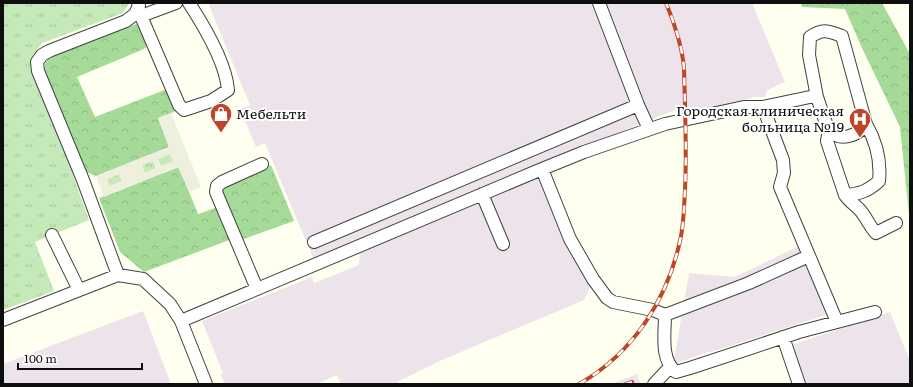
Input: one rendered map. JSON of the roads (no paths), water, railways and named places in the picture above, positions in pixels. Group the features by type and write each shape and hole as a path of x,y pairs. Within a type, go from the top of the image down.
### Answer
{"street":[{"path":"118,275 38,71 37,62 42,55 49,51 126,21 138,11 176,3"},
{"path":"138,11 179,104 184,110 211,101 228,90 227,79 208,34 189,3"},
{"path":"599,3 638,105 649,129"},
{"path":"845,195 859,194 871,188 879,181 880,171 877,149 873,136 866,124 842,36 827,31 818,32 810,37 809,55 817,97 829,129 828,141 845,195 850,202 859,209 870,227 876,233 896,223"},
{"path":"181,321 542,169 584,152 649,129 685,119 744,107 763,107 810,97 817,97"},
{"path":"314,242 638,105"},
{"path":"763,107 783,160 784,173 780,186 837,322"},
{"path":"829,129 838,136 848,138 866,124"},
{"path":"257,289 216,192 216,186 262,164"},
{"path":"542,169 570,239 593,279 607,298 613,302 654,310 664,315 749,283 802,259"},
{"path":"482,194 503,244"},
{"path":"52,235 79,290"},
{"path":"3,320 118,275 143,279 170,304 181,321 206,384"},
{"path":"664,315 666,359 670,368 676,372 783,338 875,312"},
{"path":"783,338 799,384"},
{"path":"654,384 670,368"}],"railway":[{"path":"579,384 599,371 616,356 632,340 646,321 668,280 681,236 686,175 684,68 678,35 666,3"},
{"path":"626,384 632,382"}],"place":[{"name":"Мебельти","path":"221,134"},
{"name":"Городская клиническая больница №19","path":"860,138"}]}
